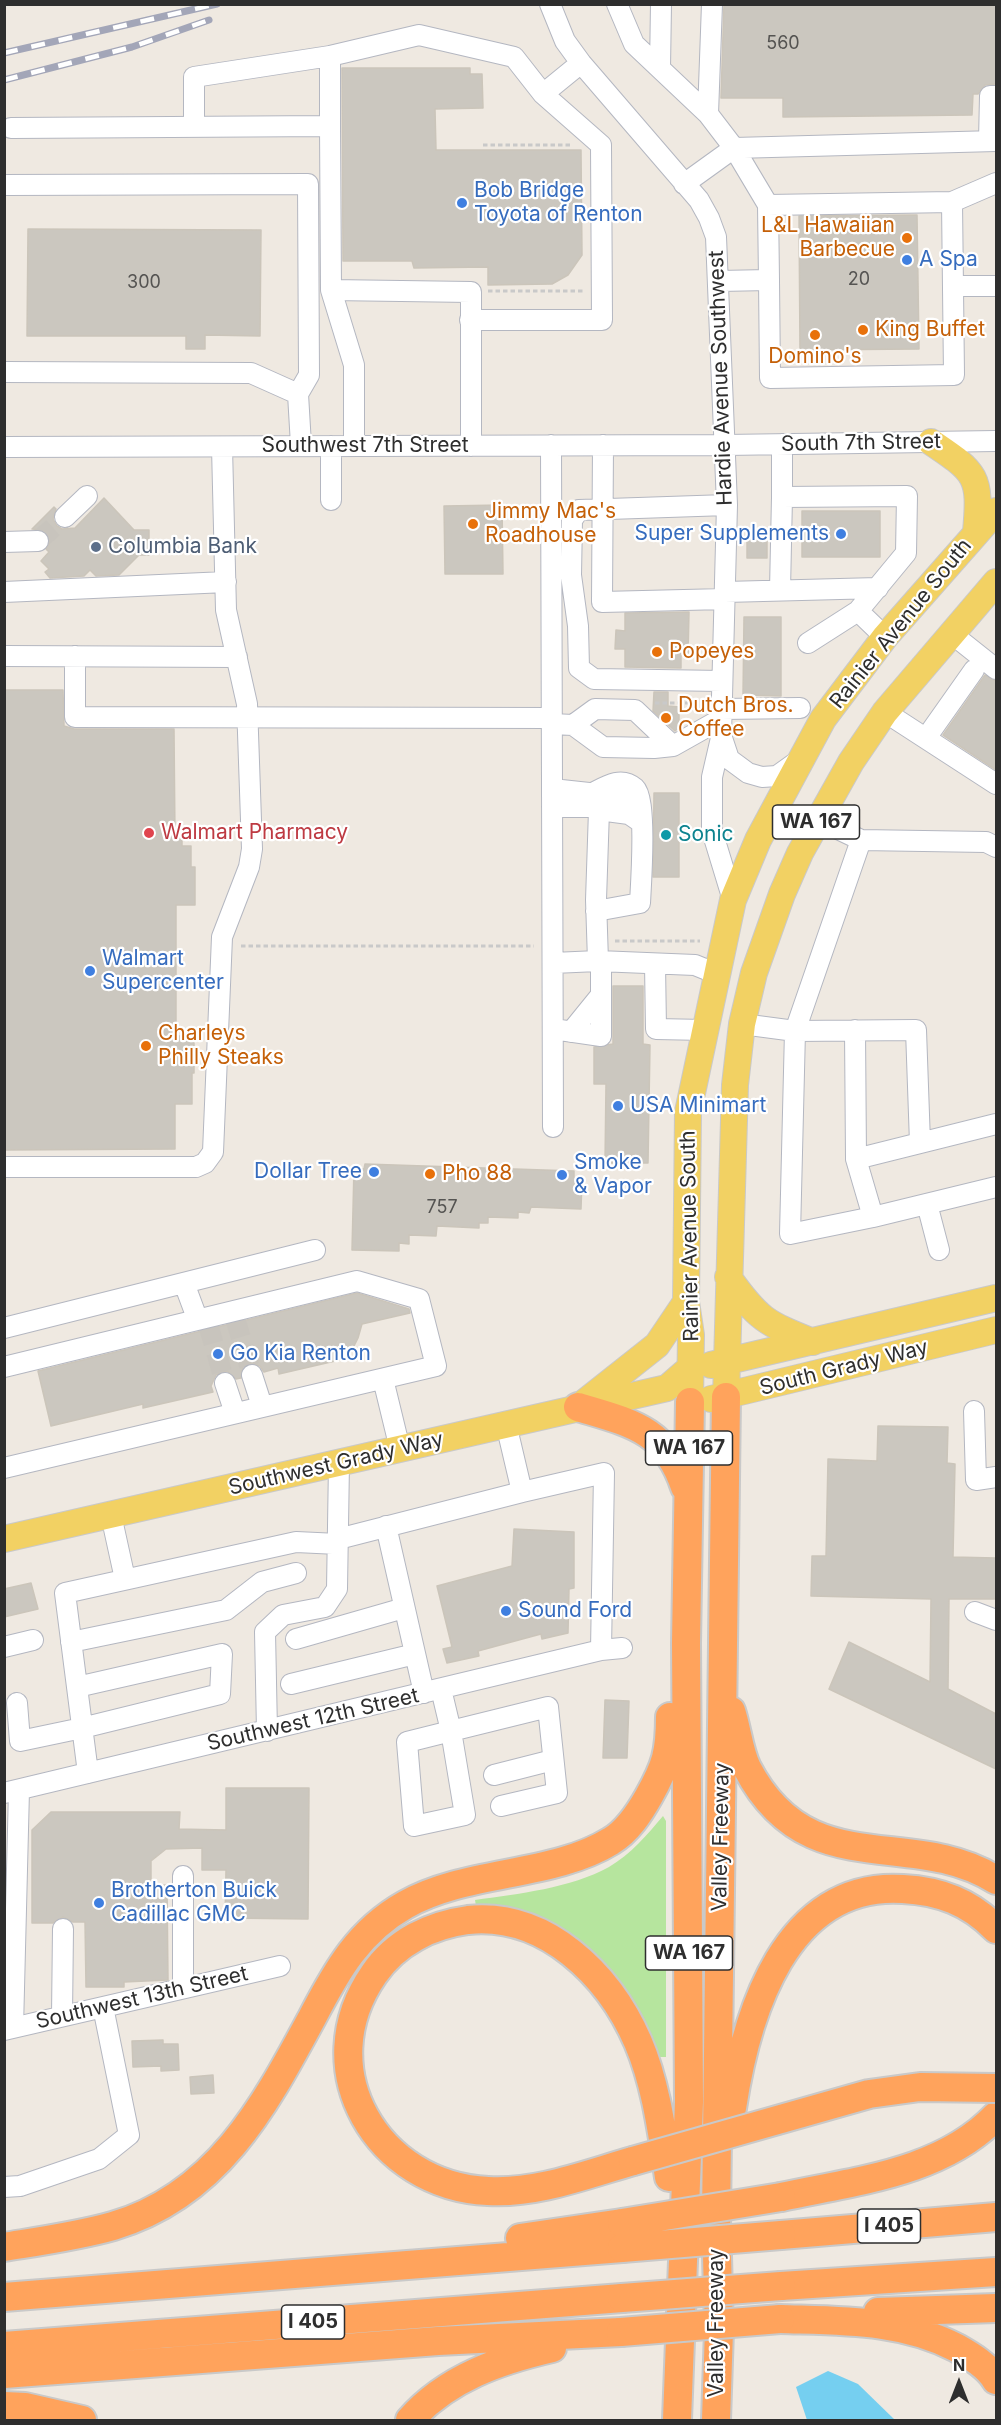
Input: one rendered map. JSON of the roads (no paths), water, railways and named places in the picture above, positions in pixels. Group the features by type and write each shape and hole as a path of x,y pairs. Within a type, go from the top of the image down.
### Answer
{"highway":[{"name":"Valley Freeway","path":"676,2412 689,2102 686,1643 688,1494 678,1395"},
{"name":"Valley Freeway","path":"716,2421 719,2330 716,2220 726,1397"},
{"path":"578,1407 648,1431 666,1448 678,1467 688,1494"},
{"path":"4,2247 114,2225 170,2200 201,2178 234,2145 258,2115 336,1970 352,1948 372,1928 406,1904 435,1892 584,1854 613,1840 637,1817 666,1766 671,1691 686,1643"},
{"path":"723,1686 746,1766 764,1795 784,1815 809,1833 839,1845 960,1863 996,1880"},
{"path":"716,2220 738,2066 749,2026 775,1966 802,1928 831,1905 850,1895 884,1887 941,1893 964,1904 996,1929"},
{"path":"681,2264 660,2121 638,2043 605,1987 576,1955 541,1933 521,1925 479,1919 452,1922 429,1930 409,1940 389,1956 361,1997 353,2020 349,2066 353,2088 362,2111 374,2135 408,2165 446,2182 487,2191 540,2186 633,2161 840,2101 892,2090 954,2085 996,2088"},
{"path":"622,2236 891,2172 927,2161 969,2141 996,2116"},
{"name":"I 405","path":"4,2297 398,2264 622,2236 781,2235 996,2217"},
{"name":"I 405","path":"4,2346 781,2286 996,2272"},
{"path":"4,2374 438,2341 621,2332 833,2313 996,2308"},
{"path":"780,2319 874,2322 903,2327 927,2334 970,2356 996,2380"},
{"path":"719,2330 729,2356 730,2388 737,2421"},
{"path":"410,2421 436,2397 490,2365 621,2332"},
{"path":"4,2406 25,2406 82,2421"}],"main road":[{"path":"931,442 963,464 975,482 979,501 976,532"},
{"name":"Rainier Avenue South","path":"678,1395 690,1368 691,1335 687,1302 688,1112 733,900 758,840 823,719 885,637 996,511"},
{"name":"Rainier Avenue South","path":"726,1397 735,1085 742,1024 754,973 782,894 817,819 850,762 885,712 996,582"},
{"path":"728,1277 750,1308 764,1320 813,1342"},
{"name":"South Grady Way","path":"690,1368 727,1362 996,1298"},
{"path":"578,1407 657,1345 687,1302"},
{"name":"South Grady Way","path":"678,1395 726,1397 996,1330"},
{"name":"Southwest Grady Way","path":"4,1539 578,1407 678,1395"}],"street":[{"name":"Hardie Avenue Southwest","path":"550,4 565,41 684,184 709,218 716,237 727,505 721,721 712,777 712,831 733,900"},
{"path":"617,4 634,44 708,114 734,148 768,205 770,378 954,375 952,202"},
{"path":"660,69 661,4"},
{"path":"708,114 712,4"},
{"path":"194,126 194,77 330,56 419,35 514,57 543,94 601,145 602,320 470,320"},
{"path":"330,56 331,290 354,365 354,446"},
{"path":"543,94 581,63"},
{"path":"684,184 734,148 993,141 990,96 996,96"},
{"path":"11,128 330,126"},
{"path":"768,205 952,202 996,183"},
{"path":"4,185 308,184 309,375 298,394 301,445"},
{"path":"718,281 769,280"},
{"path":"953,286 996,286"},
{"path":"331,290 471,292 471,446"},
{"path":"4,372 251,373 298,394"},
{"name":"South 7th Street","path":"725,445 996,441"},
{"path":"780,590 782,444"},
{"path":"551,445 553,955 562,1031 553,1127"},
{"path":"603,445 602,602 780,590 878,588"},
{"name":"Southwest 7th Street","path":"4,447 725,445"},
{"path":"331,446 331,500"},
{"path":"4,1167 196,1167 209,1159 213,1152 222,937 249,867 252,849 248,719 226,610 222,447"},
{"path":"65,517 87,496"},
{"path":"782,497 907,496 906,553 858,611 808,644"},
{"path":"722,681 594,679 579,668 578,626 571,575 572,520 579,510 603,507 727,505"},
{"path":"4,542 38,541"},
{"path":"4,592 178,586 226,582"},
{"path":"858,611 885,637"},
{"path":"952,634 996,669"},
{"path":"4,656 237,657"},
{"path":"75,656 75,717 552,721 573,725 603,747 673,746 721,721 800,708"},
{"path":"926,738 974,670"},
{"path":"573,725 595,709 635,710 673,746"},
{"path":"885,712 996,784"},
{"name":"Hardie Avenue Southwest","path":"721,721 729,759 748,773 762,777 777,776 800,759"},
{"path":"562,1031 601,1036 596,911 596,802 609,784 622,782 635,788 640,803 642,823 640,903 596,911"},
{"path":"552,798 596,802 629,814 642,823"},
{"path":"817,819 861,840 986,842 996,847"},
{"path":"861,840 795,1031 790,1234 873,1217 996,1186"},
{"path":"553,955 599,962 695,965 717,974"},
{"path":"655,964 656,1029 705,1030"},
{"path":"562,1031 601,995"},
{"path":"742,1024 795,1031 916,1030 920,1143"},
{"path":"855,1030 856,1159 873,1217"},
{"path":"856,1159 996,1124"},
{"path":"927,1204 939,1250"},
{"path":"4,1328 315,1250"},
{"path":"4,1366 234,1314 357,1281 420,1299 436,1366 4,1468"},
{"path":"184,1283 204,1320"},
{"path":"252,1375 261,1406"},
{"path":"384,1379 400,1449"},
{"path":"225,1383 234,1413"},
{"path":"974,1411 976,1480 996,1477"},
{"path":"506,1424 522,1492"},
{"path":"267,1731 266,1632 284,1615 325,1607 337,1589 339,1463"},
{"path":"88,1773 65,1593 296,1542 338,1541 386,1526 604,1473 601,1650"},
{"path":"111,1515 125,1579"},
{"path":"386,1526 415,1653 451,1731 465,1815 414,1826 407,1742 451,1731 548,1707 557,1793 501,1806"},
{"path":"71,1642 226,1610 261,1582 296,1573"},
{"path":"296,1639 404,1608"},
{"path":"975,1612 996,1620"},
{"path":"4,1647 33,1640"},
{"name":"Southwest 12th Street","path":"12,1791 601,1650 622,1648"},
{"path":"17,1702 20,1741 82,1728 220,1694 222,1653 77,1687"},
{"path":"291,1684 415,1653"},
{"path":"494,1775 553,1760"},
{"path":"9,2029 12,1791"},
{"path":"183,1876 183,1988"},
{"path":"62,2016 63,1929"},
{"name":"Southwest 13th Street","path":"9,2029 280,1966"},
{"path":"4,2187 20,2186 99,2159 129,2135 103,2007"}],"water":[{"path":"828,2371 858,2384 895,2420 807,2420 796,2387"}],"tunnel":[{"path":"38,541 65,517"},
{"path":"235,1318 252,1375"},
{"path":"208,1324 225,1383"}],"railway":[{"path":"4,53 217,4"},
{"path":"4,80 132,47 209,20"}],"place":[{"name":"Bob Bridge Toyota of Renton","path":"462,203"},
{"name":"L&L Hawaiian Barbecue","path":"907,238"},
{"name":"A Spa","path":"907,260"},
{"name":"King Buffet","path":"863,330"},
{"name":"Domino's","path":"815,335"},
{"name":"Jimmy Mac's Roadhouse","path":"473,524"},
{"name":"Super Supplements","path":"841,534"},
{"name":"Columbia Bank","path":"96,547"},
{"name":"Popeyes","path":"657,652"},
{"name":"Dutch Bros. Coffee","path":"666,718"},
{"name":"Walmart Pharmacy","path":"149,833"},
{"name":"Sonic","path":"666,835"},
{"name":"Walmart Supercenter","path":"90,971"},
{"name":"Charleys Philly Steaks","path":"146,1046"},
{"name":"USA Minimart","path":"618,1106"},
{"name":"Dollar Tree","path":"374,1172"},
{"name":"Pho 88","path":"430,1174"},
{"name":"Smoke & Vapor","path":"562,1175"},
{"name":"Go Kia Renton","path":"218,1354"},
{"name":"Sound Ford","path":"506,1611"},
{"name":"Brotherton Buick Cadillac GMC","path":"99,1903"}]}
